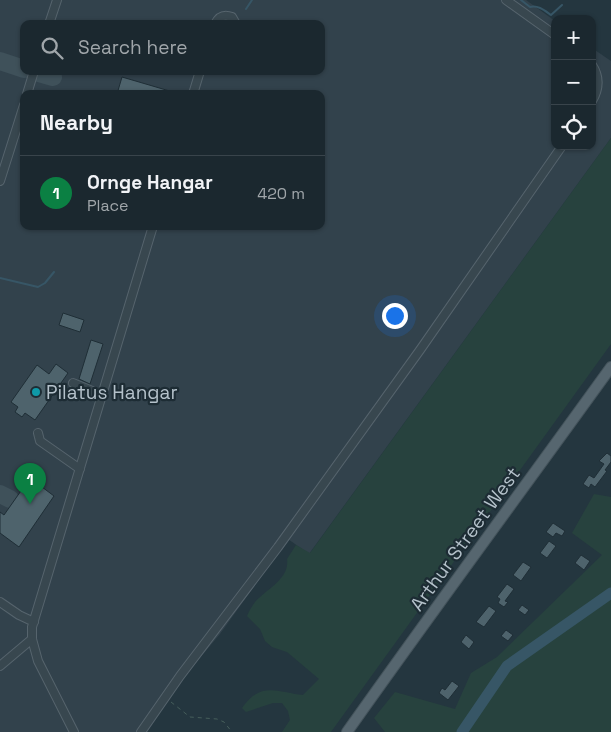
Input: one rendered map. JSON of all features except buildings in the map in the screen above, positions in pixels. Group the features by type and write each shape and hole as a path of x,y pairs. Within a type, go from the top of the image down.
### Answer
{"main road":[{"name":"Arthur Street West","path":"347,732 409,648 453,582 611,367"}],"lane":[{"path":"50,20 57,0"},
{"path":"506,0 551,32"},
{"path":"218,20 221,16 233,20"},
{"path":"596,74 598,86 596,96"},
{"path":"28,90 33,75"},
{"path":"194,90 199,75"},
{"path":"0,181 20,118"},
{"path":"141,732 164,698 278,547 425,343 559,150"},
{"path":"74,732 38,661 32,639 34,622 152,230"},
{"path":"73,383 102,395"},
{"path":"38,433 40,441 80,469"},
{"path":"0,602 18,616 34,622"},
{"path":"0,666 32,639"}],"path":[{"path":"164,698 190,717 217,719 224,722 232,732"}],"shaded area":[{"path":"0,0 526,0 551,18 551,150 596,150 596,51 611,61 611,138 309,554 288,539 220,634 138,732 0,732"}],"green space":[{"path":"611,138 611,344 331,732 282,732 290,720 288,711 282,703 273,703 246,712 242,708 256,694 270,690 303,695 319,679 287,652 272,647 265,641 260,629 247,616 255,602 281,578 287,566 287,559 296,545 310,553"},
{"path":"594,494 611,497 611,732 385,732 374,718 395,692 455,709 471,673 497,657 602,555 572,533"}],"waterway":[{"path":"246,9 252,0"},
{"path":"521,0 530,7 538,7 551,15 562,5"},
{"path":"0,278 38,287 45,283 54,272"},
{"path":"462,732 507,666 611,593"}],"taxiway":[{"path":"0,61 20,68"},
{"path":"46,75 53,77"},
{"path":"0,494 10,499"}],"place":[{"name":"Pilatus Hangar","path":"36,392"},
{"name":"Ornge Hangar","path":"30,504"}]}
